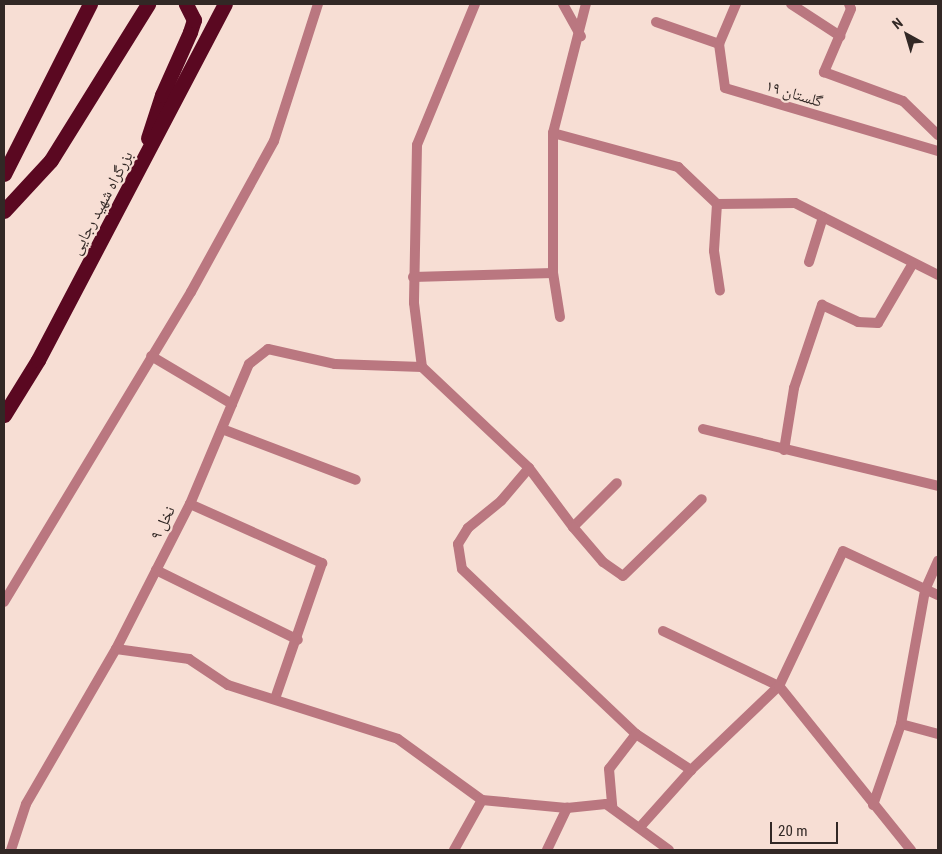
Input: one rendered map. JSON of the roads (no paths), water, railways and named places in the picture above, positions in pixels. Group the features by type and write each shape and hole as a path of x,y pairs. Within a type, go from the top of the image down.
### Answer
{"highway":[{"path":"4,174 90,4"},
{"path":"4,211 51,160 148,4"},
{"path":"139,171 162,95 194,20 186,4"},
{"name":"بزرگراه شهید رجایی","path":"4,415 139,171 225,4"}],"street":[{"path":"4,602 151,356 274,141 318,4"},
{"path":"475,4 417,145 413,277 422,367 529,468 573,527 603,562 623,576 702,499"},
{"path":"563,4 581,36"},
{"path":"560,317 553,273 553,134 581,36 586,4"},
{"path":"656,22 719,44 736,4"},
{"path":"791,4 840,36"},
{"path":"849,4 840,36 824,72 903,101 938,135"},
{"name":"گلستان ۱۹","path":"719,44 725,88 938,151"},
{"path":"553,134 678,167 717,204 795,204 938,275"},
{"path":"717,204 714,251 720,291"},
{"path":"809,262 823,217"},
{"path":"784,450 794,388 822,305 858,322 878,323 913,263"},
{"path":"413,277 553,273"},
{"name":"نخل ۹","path":"9,843 26,804 116,649 190,504 249,364 268,348 335,364 422,367"},
{"path":"151,356 232,404"},
{"path":"703,428 784,450 938,486"},
{"path":"222,429 356,480"},
{"path":"529,468 501,501 468,528 458,544 462,569 636,734 691,770"},
{"path":"573,527 617,483"},
{"path":"190,504 322,563 298,640 275,699"},
{"path":"641,826 691,770 779,686 843,551 938,595"},
{"path":"873,805 901,724 925,590 938,561"},
{"path":"156,570 298,640"},
{"path":"663,632 779,686 911,850"},
{"path":"116,649 189,659 228,685 398,739 482,800 567,808 612,807 641,826 667,850"},
{"path":"901,724 938,734"},
{"path":"612,807 609,769 636,734"},
{"path":"454,850 482,800"},
{"path":"547,850 567,808"}]}
